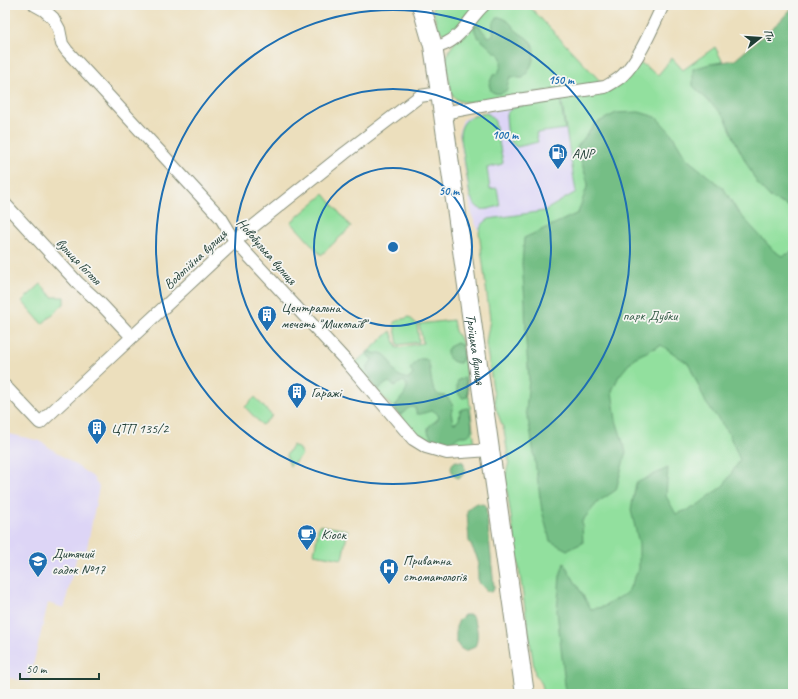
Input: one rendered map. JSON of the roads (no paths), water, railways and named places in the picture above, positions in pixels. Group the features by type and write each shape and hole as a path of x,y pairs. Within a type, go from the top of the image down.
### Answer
{"main road":[{"name":"Троїцька вулиця","path":"421,5 433,46 525,694"}],"street":[{"name":"Новобузька вулиця","path":"35,5 44,10 53,18 59,29 62,44 67,51 221,218 235,241 347,362 413,439 426,447 447,453 490,450"},
{"path":"433,46 444,45 454,38 467,26 480,8 484,5"},
{"path":"443,113 497,103 605,87 623,75 631,66 663,5"},
{"name":"Водопійна вулиця","path":"5,386 40,423 235,241 345,153 420,96 440,93"},
{"name":"вулиця Гоголя","path":"5,204 78,283 100,303 132,337"}],"place":[{"name":"ANP","path":"558,170"},
{"name":"Центральна мечеть \"Миколаїв\"","path":"267,332"},
{"name":"Гаражі","path":"297,409"},
{"name":"ЦТП 135/2","path":"97,445"},
{"name":"Кіоск","path":"307,551"},
{"name":"Дитячий садок №17","path":"38,578"},
{"name":"Приватна стоматологія","path":"389,585"}],"park label":[{"name":"парк Дубки","path":"650,315"}]}
